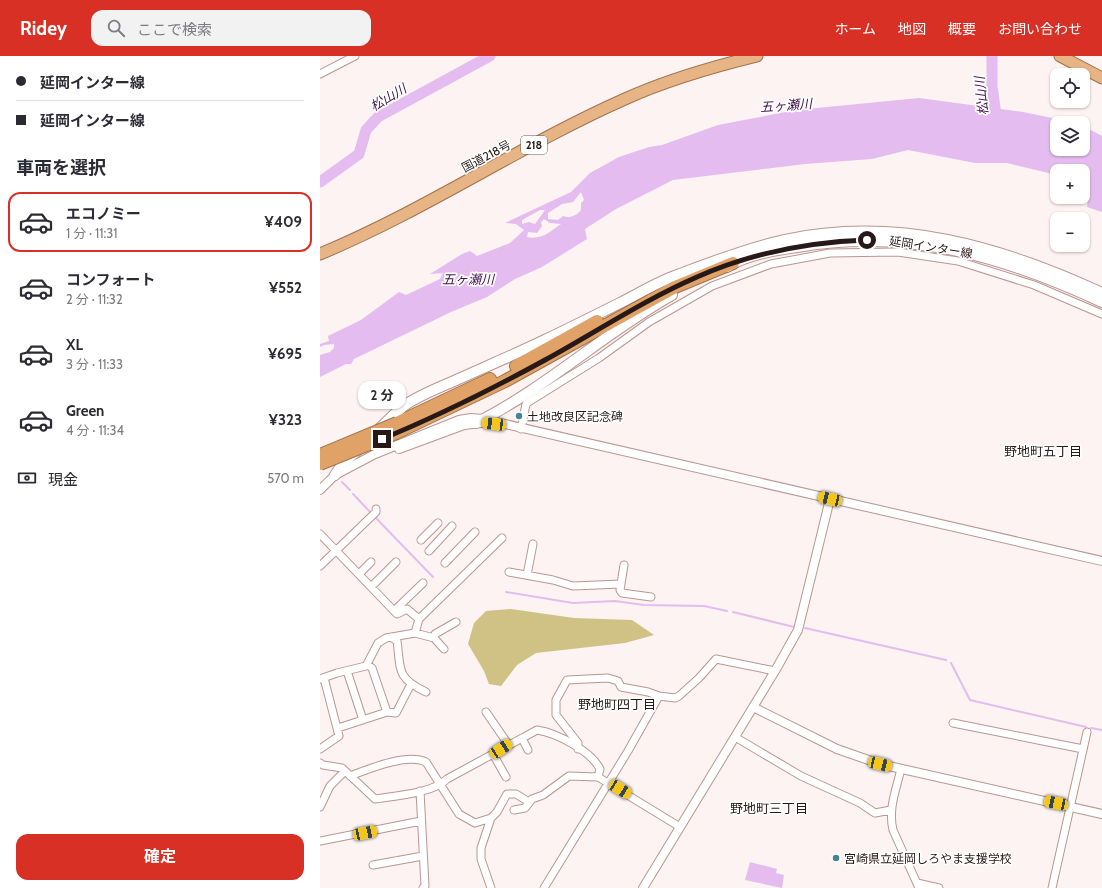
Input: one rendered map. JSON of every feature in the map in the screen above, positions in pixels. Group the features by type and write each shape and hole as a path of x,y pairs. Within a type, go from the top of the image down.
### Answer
{"highway":[{"name":"国道218号","path":"320,254 406,214 592,114 626,99 697,72 757,56"},
{"path":"1060,56 1102,78"},
{"name":"延岡インター線","path":"320,464 512,377 675,287 733,263"},
{"name":"延岡インター線","path":"320,455 397,428 512,368 632,301 694,269"}],"main road":[{"name":"延岡インター線","path":"694,269 735,254 784,240 838,233 894,233 949,240 997,252 1052,271 1102,293"},
{"name":"延岡インター線","path":"733,263 787,248 818,243 867,240 913,243 958,250 997,260 1049,279 1102,302"},
{"path":"480,421 514,403 638,316 664,300 733,263"},
{"path":"335,475 349,458 404,406 413,400 542,342 649,288 694,269"}],"street":[{"path":"320,74 355,56"},
{"path":"521,429 526,404 599,358 649,322 712,286 783,261 830,253 857,251 898,252 936,256 1016,279 1102,314"},
{"path":"320,490 335,475 375,454 440,426 471,418 1102,561"},
{"path":"643,888 775,671 799,626 830,499"},
{"path":"320,566 376,512 376,509"},
{"path":"421,540 438,523"},
{"path":"430,551 452,526"},
{"path":"445,563 475,532"},
{"path":"320,534 397,614 407,609 419,619"},
{"path":"415,633 419,619 502,538"},
{"path":"527,575 533,544"},
{"path":"359,574 371,562"},
{"path":"371,587 396,562"},
{"path":"624,565 620,590 622,593 651,597"},
{"path":"509,572 553,580 573,586 621,584"},
{"path":"394,611 423,583"},
{"path":"434,638 438,631 456,622"},
{"path":"320,749 338,738 338,728 322,678 368,665 378,643 381,640 391,637 415,633 434,638 444,649"},
{"path":"391,637 396,641 398,666 411,684 426,692"},
{"path":"578,749 578,743 556,715 556,700 567,680 608,678 618,681 620,687 676,698 699,678 716,659 775,671"},
{"path":"368,665 372,668 387,712"},
{"path":"347,671 363,720"},
{"path":"338,728 387,712 396,713 411,684"},
{"path":"544,888 660,696"},
{"path":"753,707 850,755 901,769 1102,814"},
{"path":"486,712 508,744"},
{"path":"953,723 1084,749"},
{"path":"320,763 323,765 342,768 375,799 420,791 442,785 447,779 493,754 508,744 537,730 559,736 591,758 600,769 598,777"},
{"path":"1052,888 1087,732"},
{"path":"735,737 801,776 860,803 875,813 890,810"},
{"path":"522,738 528,750"},
{"path":"493,754 506,777"},
{"path":"320,807 330,786 348,773 380,765 417,759 426,762 442,785 458,814 475,823 490,818 497,812 507,794 516,794 529,802"},
{"path":"901,769 890,810 893,830 918,885 939,888"},
{"path":"514,810 525,808 532,799 543,795 569,776 598,777 680,827"},
{"path":"420,791 423,888"},
{"path":"490,818 481,848 481,859 491,888"},
{"path":"320,841 421,821"},
{"path":"373,866 423,856"}],"shaded area":[{"path":"511,609 574,618 632,620 654,635 625,643 536,653 517,665 501,686 489,684 484,671 468,644 474,623 486,611"}],"water":[{"name":"五ヶ瀬川","path":"919,98 1023,112 1050,118 1050,156 1090,156 1090,130 1102,136 1102,212 1087,207 1087,204 1090,204 1090,164 1050,164 1050,173 1007,163 975,163 908,150 872,159 805,164 673,180 616,209 585,229 587,239 542,267 515,279 487,297 451,312 354,359 351,364 346,364 320,377 320,355 330,352 334,348 334,344 320,347 320,344 329,341 328,336 361,320 399,292 406,295 440,279 443,273 430,274 462,254 470,251 477,256 510,243 524,230 516,224 505,223 571,192 590,173 619,157 649,147 662,145 718,125 796,110","holes":["581,192 584,200 581,203 581,210 573,216 563,216 558,220 548,219 548,213 562,204 573,202","540,210 545,210 535,224 529,222 522,224 522,220","544,219 550,223 561,224 541,236 532,238 527,237 528,232 537,233 542,226 541,222"]},
{"path":"750,862 777,869 776,873 784,875 782,888 745,880"}],"waterway":[{"name":"松山川","path":"320,182 359,154 366,130 378,117 490,56"},
{"name":"松山川","path":"992,56 992,86 997,122"},
{"path":"342,482 350,490"},
{"path":"353,494 371,513"},
{"path":"374,516 433,577"},
{"path":"506,592 573,603 615,601 644,605 704,606 727,611"},
{"path":"733,612 794,627"},
{"path":"805,628 946,660"},
{"path":"951,663 970,700 1086,727"},
{"path":"1091,728 1102,730"}],"place":[{"name":"土地改良区記念碑","path":"519,416"},
{"name":"宮崎県立延岡しろやま支援学校","path":"836,858"}],"district":[{"name":"野地町五丁目","path":"1043,451"},
{"name":"野地町四丁目","path":"617,704"},
{"name":"野地町三丁目","path":"769,808"}],"route":[{"path":"382,439 458,405 546,360 675,287 718,268 787,248 839,241 867,240"}]}
